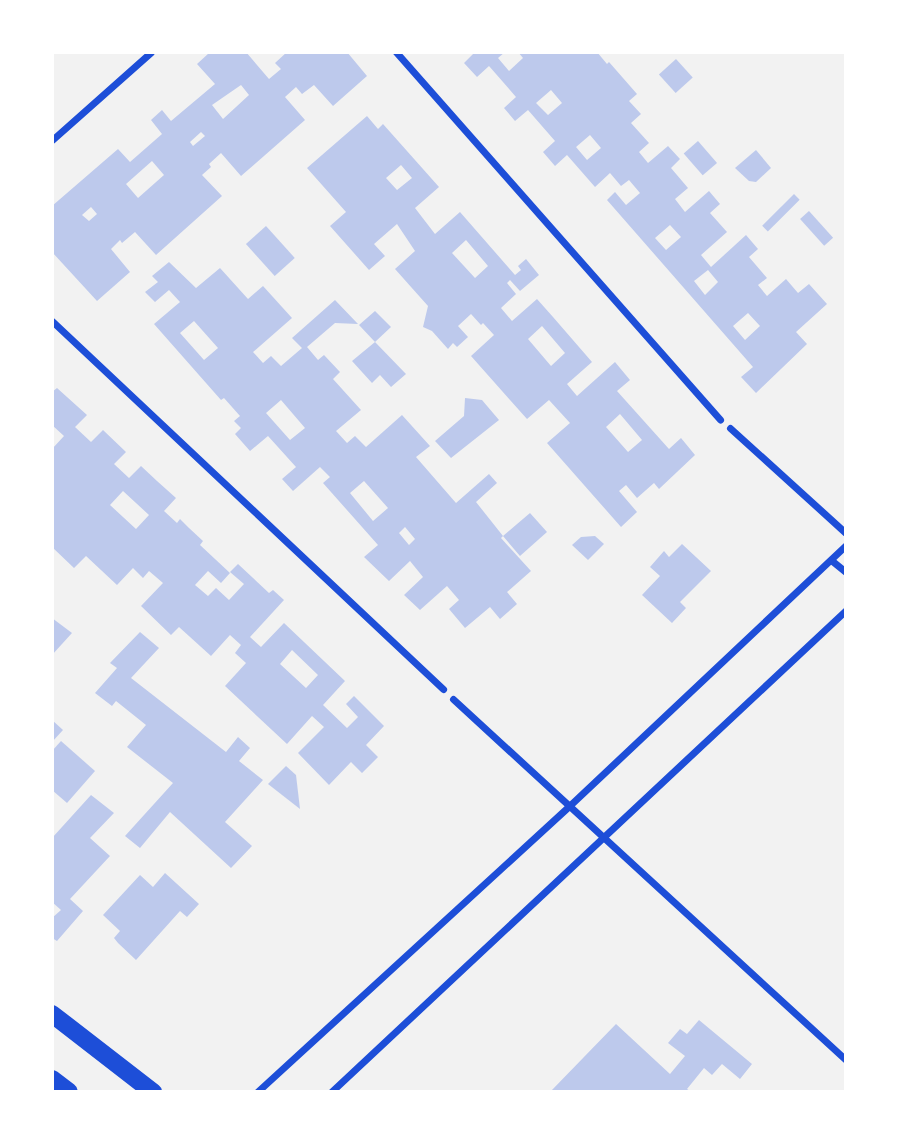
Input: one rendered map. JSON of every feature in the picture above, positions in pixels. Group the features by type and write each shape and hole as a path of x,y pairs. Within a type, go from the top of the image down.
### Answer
{"main road":[{"path":"52,1014 153,1091"},
{"path":"52,1079 69,1091"}],"street":[{"path":"52,140 151,52"},
{"path":"396,52 720,419"},
{"path":"52,321 443,689"},
{"path":"730,428 845,533"},
{"path":"257,1091 568,807 845,545"},
{"path":"831,560 845,572"},
{"path":"331,1091 845,610"},
{"path":"453,699 845,1060"}],"building":[{"path":"246,52 269,79 281,69 275,63 287,52 347,52 367,76 333,106 314,85 302,94 296,87 285,97 305,120 241,176 221,153 202,175 222,196 156,255 135,232 122,243 120,240 111,249 130,272 97,301 52,252 52,206 118,149 130,162 162,134 151,120 162,110 171,121 215,84 197,64 209,53","holes":["241,85 249,95 223,119 212,105","201,132 205,136 193,146 190,142","152,161 164,175 138,198 126,184","91,207 97,214 89,221 82,215"]},
{"path":"475,52 505,52 498,58 509,71 523,58 518,52 597,52 637,94 629,101 641,114 631,123 649,143 639,152 648,163 668,146 680,159 671,168 688,188 675,199 685,212 709,191 720,204 710,213 727,232 701,255 711,267 746,235 758,249 749,257 767,278 758,285 767,296 786,279 798,293 809,284 827,304 796,332 807,344 756,393 741,377 753,367 607,200 615,192 626,205 640,193 629,180 621,186 610,173 595,187 567,155 555,166 543,152 555,141 528,110 515,121 504,108 516,97 489,66 477,77 464,63","holes":["551,90 562,103 548,115 536,103","590,135 601,148 587,160 576,147","670,225 681,237 666,250 655,238","708,270 718,282 705,295 694,281","748,313 760,326 745,340 733,326"]},
{"path":"676,59 693,78 676,93 659,74"},
{"path":"367,116 378,129 383,124 439,187 415,208 435,234 460,212 515,275 521,270 518,266 526,259 539,275 520,291 510,280 507,283 516,294 501,308 512,321 537,299 592,362 567,384 577,396 615,362 630,380 617,391 669,449 681,438 695,455 659,489 654,483 637,498 626,485 619,491 637,512 621,527 547,443 570,423 549,400 527,419 471,356 494,335 483,323 481,325 471,314 458,326 468,337 457,347 453,343 448,349 432,331 423,327 428,306 395,269 415,251 397,224 374,244 385,256 369,270 330,226 346,212 307,168","holes":["401,165 412,178 397,190 386,178","466,240 488,266 475,278 452,253","542,326 565,353 551,366 528,339","620,414 642,440 628,452 606,427"]},
{"path":"698,141 717,163 703,175 684,153"},
{"path":"756,150 771,168 756,182 749,181 735,168"},
{"path":"794,194 800,200 768,231 762,226"},
{"path":"809,211 833,238 824,246 800,219"},
{"path":"266,226 295,258 275,276 246,244"},
{"path":"169,262 196,288 220,268 248,299 263,286 292,318 253,352 263,363 271,356 281,366 302,348 292,338 335,300 358,324 335,323 307,347 318,360 324,355 340,372 333,379 361,410 336,431 347,443 355,436 366,447 402,415 430,446 416,457 456,503 489,474 497,483 476,502 503,536 501,538 531,571 507,592 517,604 500,619 490,607 465,628 449,609 459,600 447,586 420,610 404,595 423,577 410,561 389,581 364,557 378,545 323,483 330,477 320,467 293,491 282,479 296,467 268,436 250,451 235,434 241,428 234,421 240,416 224,398 221,400 154,324 180,302 169,290 155,302 145,292 158,282 152,276","holes":["194,321 218,348 204,360 180,333","281,400 305,428 290,440 266,413","364,481 388,508 373,521 350,493","405,527 415,539 409,545 399,533"]},
{"path":"375,311 391,327 375,342 359,325"},
{"path":"375,342 406,374 391,387 380,375 372,383 352,361"},
{"path":"57,388 87,415 75,427 91,442 103,430 126,452 114,464 129,478 141,466 176,498 164,511 177,523 180,519 203,541 200,545 230,573 221,583 208,571 195,585 208,596 216,588 229,600 244,584 230,572 238,564 269,593 273,590 284,600 250,637 261,647 284,623 345,681 323,705 347,728 358,717 346,704 354,696 384,726 366,745 378,757 362,773 351,762 329,785 298,753 324,727 312,716 287,744 225,686 246,663 235,653 241,645 230,635 211,656 179,627 171,635 141,606 163,583 149,571 143,578 133,568 117,585 86,556 74,568 52,547 52,449 64,436 52,425 52,392","holes":["123,491 149,515 136,529 110,505","292,650 318,675 306,688 280,664"]},
{"path":"465,398 482,400 499,420 451,458 435,441 464,416"},
{"path":"530,513 547,532 520,556 503,536"},
{"path":"595,536 604,544 588,560 572,545 581,537"},
{"path":"682,544 711,571 680,602 686,608 672,623 642,595 660,576 650,567 664,551 669,557"},
{"path":"52,618 72,633 52,655"},
{"path":"140,632 159,648 131,678 226,752 238,737 250,748 239,761 263,780 225,822 252,846 231,868 170,812 140,848 125,836 173,783 127,747 146,725 116,701 112,706 95,693 117,668 110,663"},
{"path":"52,720 63,730 52,742"},
{"path":"61,741 95,771 67,803 52,790 52,751"},
{"path":"286,766 296,775 300,809 268,784"},
{"path":"91,795 114,813 90,838 110,856 70,899 83,911 57,941 52,938 52,918 61,910 52,902 52,838"},
{"path":"165,873 199,904 187,917 180,911 136,960 114,938 120,931 103,915 140,875 153,887"},
{"path":"699,1020 752,1064 740,1079 722,1064 712,1075 704,1068 687,1089 690,1091 551,1091 616,1024 670,1074 685,1056 668,1043 680,1029 687,1034"}]}
